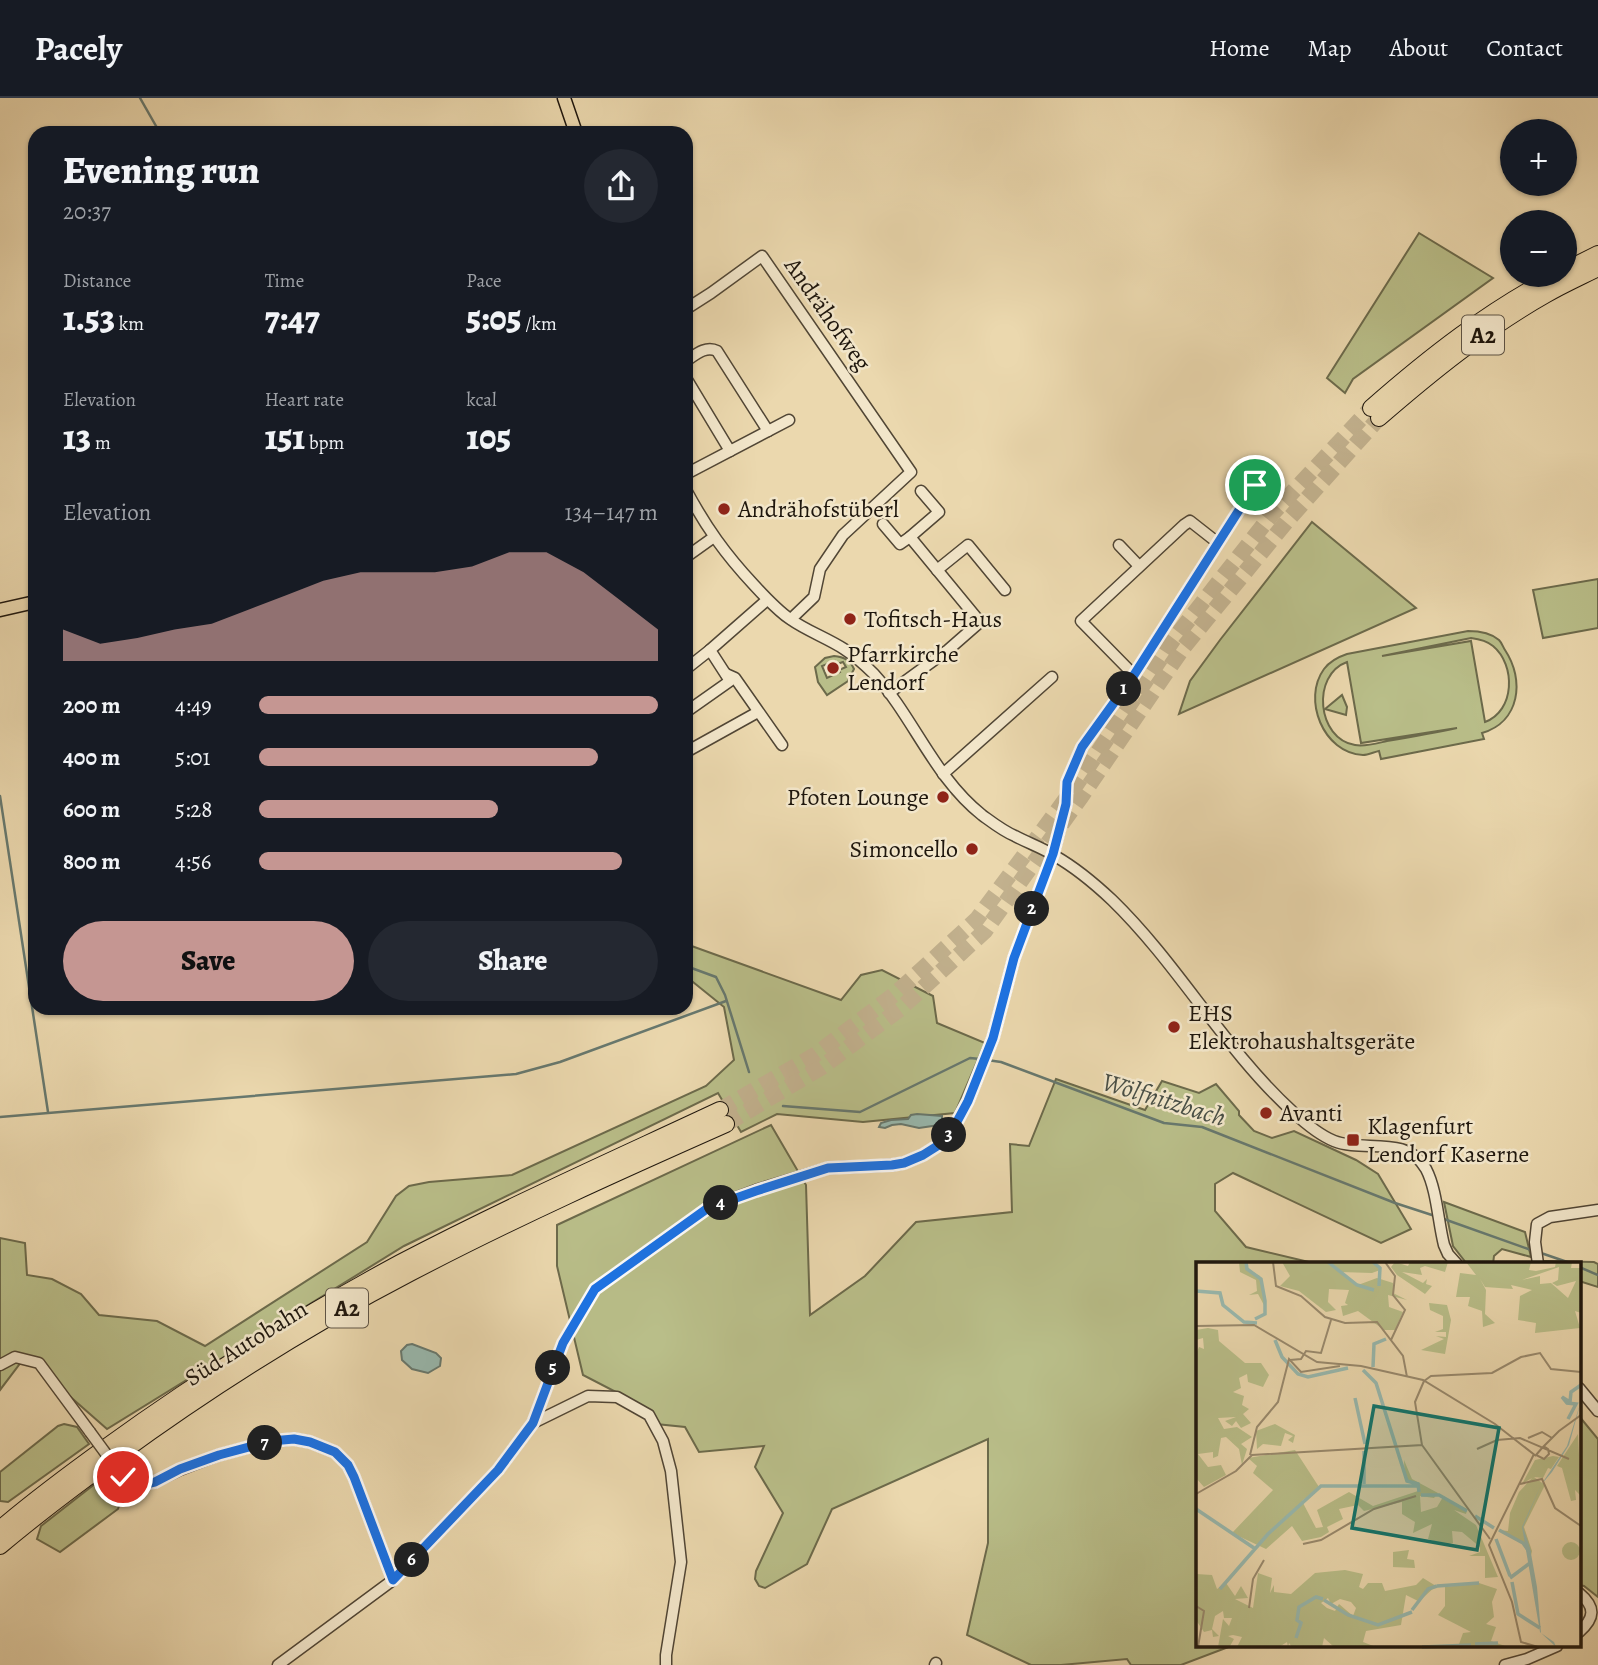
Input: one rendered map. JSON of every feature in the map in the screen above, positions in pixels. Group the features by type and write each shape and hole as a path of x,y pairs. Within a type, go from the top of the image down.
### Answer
{"highway":[{"path":"1577,264 1598,254"},
{"name":"A2","path":"1577,279 1598,268"},
{"name":"A2","path":"1534,287 1486,316 1425,361 1375,413 1492,329 1561,287"},
{"name":"Süd Autobahn","path":"0,1529 147,1418 313,1311 402,1262 520,1204 723,1117 408,1274 319,1323 154,1429 0,1546"}],"main road":[{"path":"564,98 574,126"},
{"path":"0,610 28,604"}],"street":[{"name":"Andrähofweg","path":"693,305 762,256 911,472 843,535 820,569 814,597 790,620"},
{"path":"693,357 705,349 717,351 768,431"},
{"path":"693,390 730,451"},
{"path":"693,470 789,420"},
{"path":"278,1665 393,1580 498,1470 533,1423 563,1343 595,1289 708,1208 828,1168 904,1163 942,1143 968,1101 989,1052 1014,958 1053,854 1066,804 1067,782 1082,747 1134,675 1261,477"},
{"path":"883,524 900,544 939,512 921,491"},
{"path":"693,502 714,537 767,600 790,620 860,660 899,705 957,792 980,813 1013,835 1053,854 1091,881 1141,930 1246,1062 1292,1111 1334,1142 1350,1146 1385,1146 1401,1149 1414,1157 1424,1167 1430,1180 1440,1228 1448,1254 1455,1262"},
{"path":"1134,675 1081,621 1190,521 1218,543"},
{"path":"693,552 714,537"},
{"path":"889,693 948,650 980,622 910,537"},
{"path":"937,570 968,545 1005,590"},
{"path":"1119,545 1139,566"},
{"path":"693,663 767,600"},
{"path":"693,707 730,681 710,650"},
{"path":"725,674 735,678 782,746"},
{"path":"943,774 1052,677"},
{"path":"693,748 758,712"},
{"path":"1538,1262 1535,1242 1537,1224 1550,1217 1598,1210"},
{"path":"0,1365 15,1357 39,1363 131,1487 155,1482 180,1469 258,1445 294,1439 335,1452 348,1465 354,1477 393,1580"},
{"path":"1580,1389 1598,1411"},
{"path":"533,1423 588,1396 617,1397 649,1415 663,1441 671,1471 681,1562 666,1665"},
{"path":"1580,1594 1591,1605 1592,1614 1580,1631"},
{"path":"1505,1665 1552,1648"}],"green space":[{"path":"1419,233 1493,278 1353,379 1345,393 1327,378"},
{"path":"1312,522 1416,608 1179,714 1190,681"},
{"path":"1598,579 1598,628 1543,638 1533,590"},
{"path":"1468,631 1484,633 1499,640 1511,662 1517,687 1515,699 1504,720 1495,728 1482,733 1484,739 1381,759 1379,751 1363,755 1349,752 1327,735 1316,709 1315,695 1324,669 1347,654","holes":["1471,638 1493,646 1506,664 1508,675 1507,698 1495,716 1485,722 1471,641 1382,656","1347,662 1361,743 1457,728 1367,745 1355,745 1342,740 1326,720 1323,706 1328,680 1335,669"]},
{"path":"825,658 844,658 854,669 848,681 827,695 818,682 815,667","holes":["835,661 837,664 843,662 846,667 827,678 822,666"]},
{"path":"1342,695 1347,707 1346,715 1325,709"},
{"path":"693,947 841,1000 861,975 882,970 933,996 937,1023 985,1043 955,1113 863,1122 777,1114 741,1132 718,1093 404,1246 107,1429 25,1357 0,1390 0,1238 25,1243 27,1275 52,1279 81,1294 99,1315 157,1321 205,1346 367,1242 396,1196 409,1186 512,1175 706,1086 734,1060 724,1007 693,982"},
{"path":"1056,1079 1145,1110 1162,1081 1199,1093 1216,1084 1254,1131 1272,1138 1294,1131 1356,1160 1378,1174 1411,1229 1381,1243 1233,1173 1215,1184 1215,1211 1246,1247 1309,1262 1196,1262 1196,1648 1226,1648 1181,1665 1131,1665 1127,1659 1031,1665 967,1635 988,1543 988,1439 832,1509 807,1564 765,1588 759,1586 755,1579 756,1571 783,1513 755,1467 764,1446 699,1452 685,1427 656,1424 645,1407 583,1375 557,1266 557,1225 771,1125 806,1185 810,1315 865,1276 916,1222 1012,1212 1010,1144 1029,1146"},
{"path":"1444,1202 1525,1232 1531,1257 1502,1249 1494,1256 1493,1262 1465,1262 1453,1246"},
{"path":"1542,1261 1594,1262 1598,1264 1598,1287 1580,1281 1580,1262"},
{"path":"1580,1417 1598,1439 1598,1597 1580,1585"},
{"path":"64,1424 77,1427 89,1444 8,1502 0,1501 0,1472"},
{"path":"105,1476 113,1476 122,1485 118,1509 60,1552 37,1539 41,1526"}],"water":[{"path":"917,1114 942,1116 942,1120 939,1125 919,1128 901,1124 879,1127 881,1123 908,1119"},
{"path":"412,1344 436,1353 441,1358 440,1366 428,1373 412,1369 402,1360 401,1351"}],"waterway":[{"name":"Wölfnitzbach","path":"140,98 156,126"},
{"path":"0,796 28,980"},
{"name":"Wölfnitzbach","path":"693,969 716,977 725,995 749,1072"},
{"path":"693,1013 726,1001"},
{"path":"33,1015 48,1112"},
{"path":"0,1117 516,1074 560,1062 688,1015"},
{"name":"Wölfnitzbach","path":"783,1106 860,1112 970,1058 980,1059"},
{"name":"Wölfnitzbach","path":"987,1060 1001,1062 1164,1123 1202,1127 1395,1203 1435,1216"},
{"name":"Wölfnitzbach","path":"1441,1218 1531,1250"},
{"name":"Wölfnitzbach","path":"1541,1253 1567,1262"},
{"name":"Wölfnitzbach","path":"1580,1267 1598,1275"}],"tunnel":[{"path":"720,1110 815,1055 895,994 977,919 1074,788 1173,640 1273,513 1371,408"},
{"path":"726,1124 822,1067 900,1009 985,931 1183,648 1287,521 1379,418"}],"place":[{"name":"Andrähofstüberl","path":"724,509"},
{"name":"Tofitsch-Haus","path":"850,619"},
{"name":"Pfarrkirche Lendorf","path":"833,668"},
{"name":"Pfoten Lounge","path":"943,797"},
{"name":"Simoncello","path":"972,849"},
{"name":"EHS Elektrohaushaltsgeräte","path":"1174,1027"},
{"name":"Avanti","path":"1266,1113"},
{"name":"Klagenfurt Lendorf Kaserne","path":"1353,1140"}],"route":[{"path":"123,1477 131,1487 155,1482 180,1469 219,1455 271,1441 294,1439 310,1442 335,1452 348,1465 393,1580 498,1470 533,1423 563,1343 595,1289 708,1208 828,1168 904,1163 942,1143 968,1101 989,1052 1014,958 1053,854 1066,804 1067,782 1082,747 1134,675 1255,485"}]}
